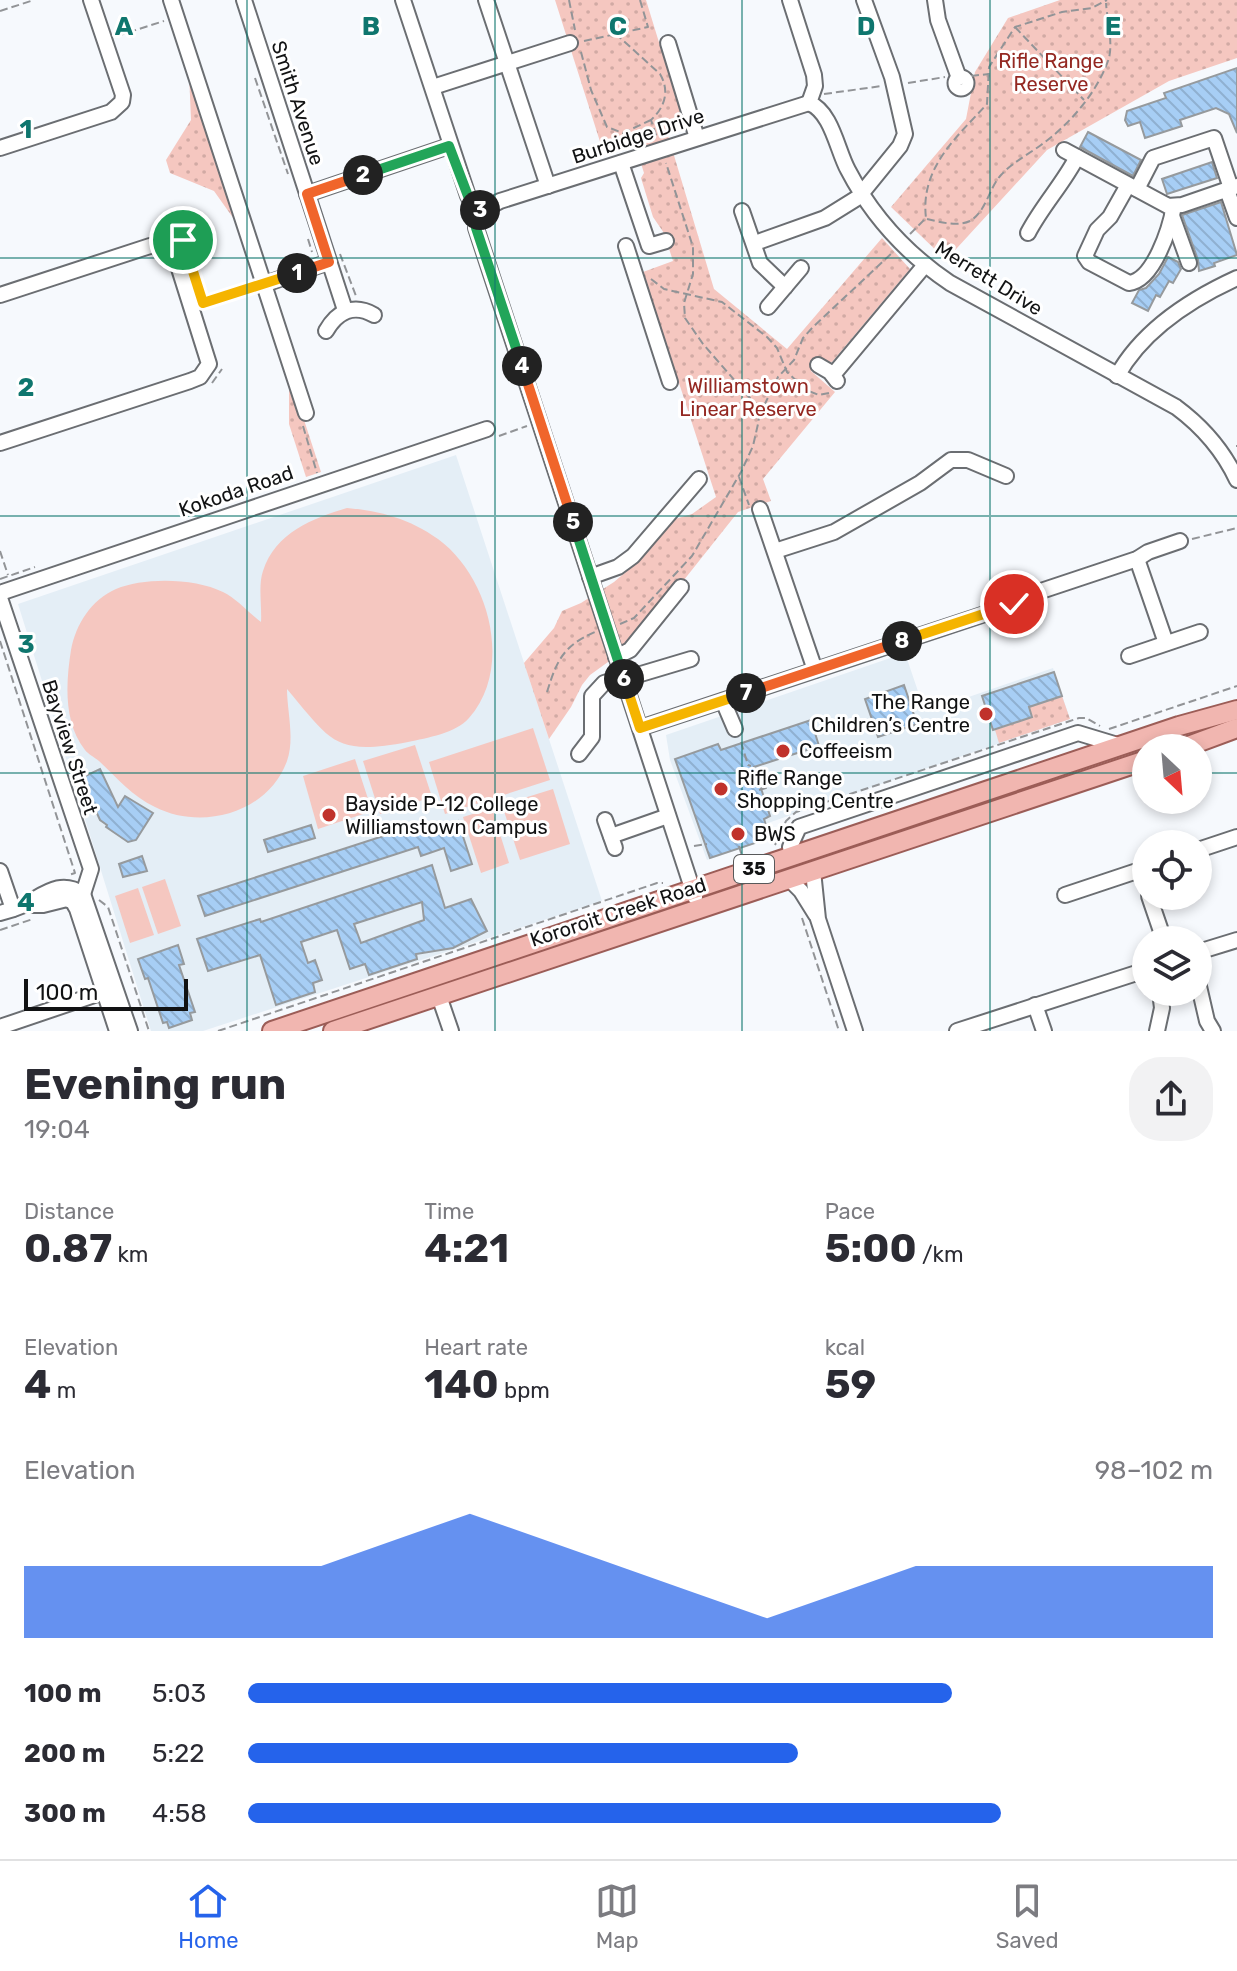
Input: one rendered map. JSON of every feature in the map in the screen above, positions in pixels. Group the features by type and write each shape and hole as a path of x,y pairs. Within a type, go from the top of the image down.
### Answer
{"main road":[{"name":"Kororoit Creek Road","path":"272,1031 1121,746 1237,710"},
{"path":"1212,737 1237,728"},
{"name":"Kororoit Creek Road","path":"333,1031 1132,765"},
{"path":"792,856 817,870"}],"street":[{"path":"0,148 111,112 122,102 123,95 91,0"},
{"path":"171,0 306,413"},
{"name":"Smith Avenue","path":"244,0 307,194 333,257 345,310"},
{"path":"403,0 433,87 449,146 468,196 481,211 476,228 699,908"},
{"path":"486,0 548,186"},
{"path":"790,0 814,75 815,86 809,103"},
{"path":"760,241 822,220 862,194 905,137 892,79 864,0"},
{"path":"935,0 938,20 959,78"},
{"path":"433,87 506,64 573,38"},
{"path":"668,43 697,138"},
{"name":"Burbidge Drive","path":"481,211 500,201 809,103"},
{"name":"Merrett Drive","path":"809,103 823,112 838,150 862,194 901,243 925,265 950,283 1176,407 1194,420 1232,458 1237,480"},
{"path":"1173,211 1163,245 1137,282 1129,283 1088,261 1085,254 1097,230 1153,158 1214,138 1232,188 1237,218"},
{"path":"307,194 449,146"},
{"path":"1028,233 1066,178 1071,154 1173,211 1189,263"},
{"path":"621,163 649,246 666,241"},
{"path":"1173,211 1232,188"},
{"path":"742,211 760,241 761,265 785,287"},
{"path":"647,241 628,251 670,382"},
{"path":"0,295 150,246 165,245 173,251 176,259 209,364 200,377 190,381 0,443"},
{"path":"265,284 333,257"},
{"path":"818,365 835,378 925,265"},
{"path":"768,307 801,268"},
{"path":"1117,376 1138,346 1174,315 1237,278"},
{"path":"329,326 345,310 369,312"},
{"name":"Kokoda Road","path":"0,595 493,433"},
{"path":"775,551 834,532 920,483 951,460 968,460 1006,476"},
{"path":"590,577 614,569 630,559 699,479"},
{"path":"683,498 694,510"},
{"path":"756,509 775,551 815,670"},
{"path":"640,728 1009,606 1034,593 1137,559 1151,550 1180,541"},
{"path":"1137,559 1166,643"},
{"path":"616,657 630,650 681,587"},
{"name":"Bayview Street","path":"0,595 3,615 87,863 75,894"},
{"path":"1129,656 1200,632"},
{"path":"589,748 592,696 604,683 691,659"},
{"path":"723,701 738,736"},
{"path":"792,856 790,847 799,827 849,809 1078,733 1121,746"},
{"path":"605,820 613,842 668,816"},
{"path":"1212,845 1237,837"},
{"path":"817,870 818,919"},
{"path":"0,871 12,909 43,905 75,894"},
{"path":"1065,895 1132,873"},
{"path":"789,879 803,894 818,919 855,1031"},
{"path":"75,894 72,901 130,1031"},
{"path":"1212,948 1237,940"},
{"path":"957,1031 1132,974"},
{"path":"0,1027 110,990"},
{"path":"110,990 117,1031"},
{"path":"439,996 451,1031"},
{"path":"1035,1005 1044,1031"},
{"path":"1157,1031 1162,1006"},
{"path":"1204,1006 1213,1031"}],"path":[{"path":"0,11 34,0"},
{"path":"569,0 573,38"},
{"path":"759,417 778,377 797,356 803,338 829,309 861,283 926,218 925,194 931,174 987,104 989,67 1015,27 1062,12 1092,8 1106,0 1110,54 1102,74 1061,130 995,181 975,217 958,223 926,218"},
{"path":"116,36 177,17"},
{"path":"1015,27 1085,100"},
{"path":"616,34 579,42 594,98 607,127 616,132 623,133 651,120"},
{"path":"141,236 165,230 183,240 188,252"},
{"path":"333,257 343,259 356,297 369,312"},
{"path":"647,272 661,288 711,298 739,314 777,348 786,369 806,390 824,395 837,389 835,378"},
{"path":"203,303 265,284"},
{"path":"207,386 218,377 222,363"},
{"path":"306,413 305,433 318,474"},
{"path":"493,433 540,422"},
{"path":"739,476 756,509"},
{"path":"1180,541 1237,528"},
{"path":"0,551 8,576"},
{"path":"0,641 75,873 62,877"},
{"path":"774,847 786,821 796,812 1079,718 1111,729 1237,686"},
{"path":"738,736 751,766"},
{"path":"759,790 776,785"},
{"path":"694,846 707,844"},
{"path":"732,860 743,857 739,846"},
{"path":"218,1031 664,883"},
{"path":"99,900 108,907 149,1031"},
{"path":"798,907 839,1031"},
{"path":"0,930 42,916"}],"shaded area":[{"name":"Bayside P-12 College Williamstown Campus","path":"456,455 602,901 203,1031 151,1031 18,604"},
{"path":"905,653 925,712 1053,668 1070,719 768,823 772,838 707,860 670,760 666,735"}],"green space":[{"name":"Williamstown Linear Reserve","path":"555,0 646,0 684,124 667,132 714,289 787,349 882,238 910,269 832,362 820,361 811,371 835,392 763,479 771,501 738,512 633,644 590,675 549,739 524,663 554,628 562,611 614,582 641,559 675,519 692,514 716,497 643,272 673,261 664,233 653,217 634,141 603,151"},
{"name":"Rifle Range Reserve","path":"1060,0 1237,0 1237,58 1169,81 1047,150 946,260 891,207 966,119 975,72 1008,18"},
{"path":"189,72 241,229 214,191 170,173 166,160 191,120"},
{"path":"289,374 321,472 306,477 289,424"},
{"path":"347,508 372,511 417,526 456,555 471,575 490,623 492,649 490,674 483,697 469,718 449,731 424,739 383,746 349,745 325,732 287,689 290,743 287,761 278,779 265,794 249,805 212,817 173,814 147,803 86,751 73,727 68,702 68,675 77,631 92,606 107,594 127,585 155,581 184,582 223,592 261,622 262,577 276,547 309,522"},
{"path":"1062,696 1070,719 999,743 995,730 1032,717 1029,707"},
{"path":"533,728 550,780 445,814 429,762"},
{"path":"415,745 432,797 380,814 363,761"},
{"path":"355,759 372,811 318,829 303,776"},
{"path":"553,789 570,844 520,860 502,805"},
{"path":"492,808 509,863 481,873 463,817"},
{"path":"165,879 181,926 158,934 142,887"},
{"path":"138,888 154,935 130,943 115,896"}],"building":[{"path":"1237,68 1237,133 1229,114 1216,108 1180,120 1182,126 1145,138 1140,122 1128,126 1125,120 1127,111 1166,98 1164,93"},
{"path":"1088,132 1141,160 1133,176 1080,147"},
{"path":"1212,162 1217,178 1167,194 1162,179"},
{"path":"1221,202 1237,255 1199,271 1182,215"},
{"path":"1168,257 1178,262 1181,269 1173,283 1169,281 1160,297 1156,295 1148,311 1132,303 1139,290 1146,288 1159,274"},
{"path":"1054,672 1062,696 1029,707 1032,717 993,730 982,696"},
{"path":"904,685 917,724 878,737 865,699"},
{"name":"Rifle Range Shopping Centre","path":"811,720 819,746 754,767 770,816 764,819 770,838 710,858 675,759 718,744 721,750"},
{"path":"100,769 118,807 125,796 153,813 136,840 128,842 100,820 81,778"},
{"path":"458,821 472,864 451,871 444,848 421,856 418,847 205,916 198,896 411,827 413,834"},
{"path":"311,825 315,838 268,852 264,840"},
{"path":"142,856 147,871 123,877 119,864"},
{"path":"432,865 445,908 471,899 487,931 453,948 416,954 417,959 369,975 365,964 350,969 337,930 301,942 308,963 315,960 322,980 313,983 315,992 276,1005 260,955 208,971 197,939 260,919 261,922","holes":["422,902 424,920 361,943 354,924"]},
{"path":"178,945 184,964 179,965 195,1012 190,1013 192,1020 169,1028 167,1022 163,1023 148,978 145,979 138,959"}],"place":[{"name":"The Range Children’s Centre","path":"986,714"},
{"name":"Coffeeism","path":"783,751"},
{"name":"Rifle Range Shopping Centre","path":"721,789"},
{"name":"Bayside P-12 College Williamstown Campus","path":"329,815"},
{"name":"BWS","path":"738,834"}],"route":[{"path":"183,240 203,303 329,262 307,194 449,146 468,196 481,211 476,228 640,728 1014,604"}]}
